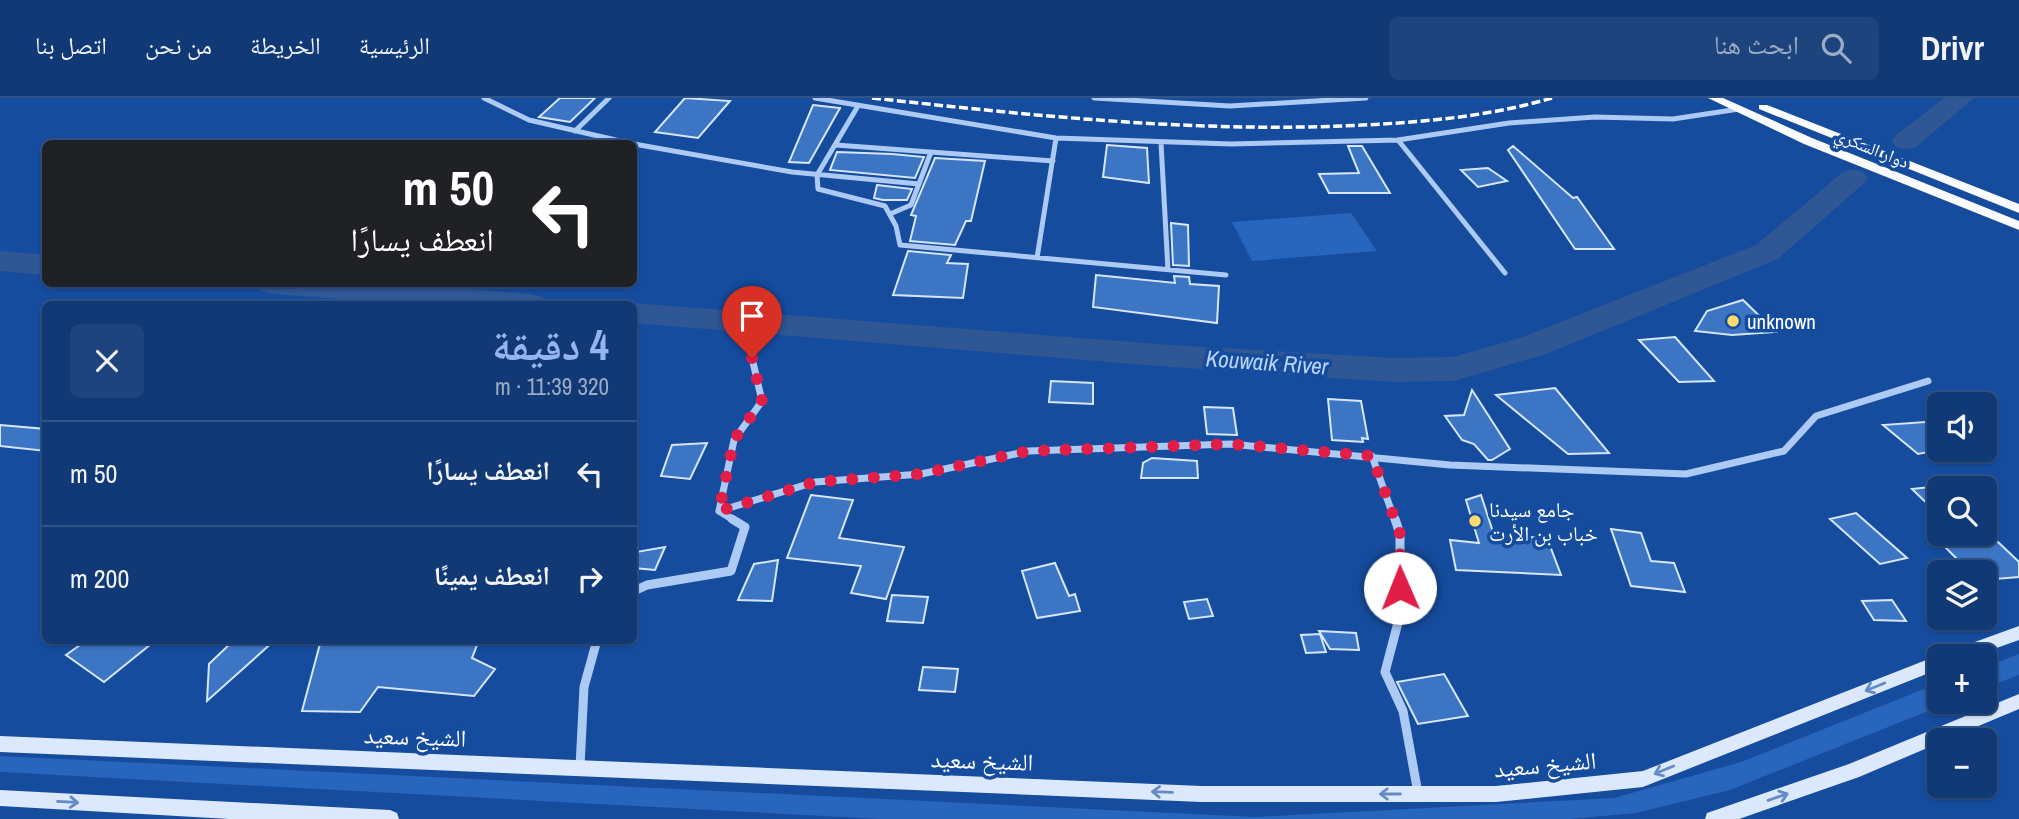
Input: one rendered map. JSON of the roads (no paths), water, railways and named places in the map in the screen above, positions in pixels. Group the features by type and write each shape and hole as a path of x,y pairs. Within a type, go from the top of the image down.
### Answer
{"main road":[{"name":"دوار السكري","path":"1714,98 1740,103 1808,141 2019,226"},
{"path":"1740,103 1859,139 2019,200"},
{"path":"1785,116 2019,217"},
{"path":"1768,120 2019,209"},
{"path":"1989,644 2019,633"},
{"name":"الشيخ سعيد","path":"0,744 1202,794 1496,794 1643,779 1927,667"},
{"path":"1714,819 1853,771 2019,701"},
{"path":"0,798 390,819"}],"street":[{"path":"484,98 529,120 615,140"},
{"path":"575,131 609,98"},
{"path":"816,98 1056,138 1231,145 1398,140 1509,123 1595,117 1674,119 1740,103"},
{"path":"1094,98 1230,106 1366,98"},
{"path":"858,106 817,175 818,189 885,206 900,245 1226,275"},
{"path":"1037,258 1056,138"},
{"path":"1398,140 1505,273"},
{"path":"1161,143 1168,270"},
{"path":"637,145 817,175 919,184"},
{"path":"836,145 1053,161"},
{"path":"890,215 911,205 931,152"},
{"path":"719,511 734,440 762,401 752,358"},
{"path":"719,511 815,482 921,474 1029,451 1230,444 1450,465 1686,474 1784,450 1815,416 1865,403 1928,381"},
{"path":"1372,456 1400,534 1400,615 1385,672 1403,711 1418,794"},
{"path":"637,590 647,585 731,571 745,527 719,511"},
{"path":"580,768 581,722 589,657 595,644"}],"waterway":[{"name":"Kouwaik River","path":"1906,141 1961,98"},
{"name":"Kouwaik River","path":"637,313 1171,356 1393,370 1454,369 1533,346 1767,252 1853,178"},
{"name":"Kouwaik River","path":"0,261 42,265"},
{"name":"Kouwaik River","path":"312,287 492,301"}],"railway":[{"path":"872,98 1107,121 1224,127 1369,125 1422,121 1500,110 1552,98"}],"place":[{"name":"unknown","path":"1733,321"},
{"name":"جامع سيدنا خباب بن الأرت","path":"1475,521"}]}
